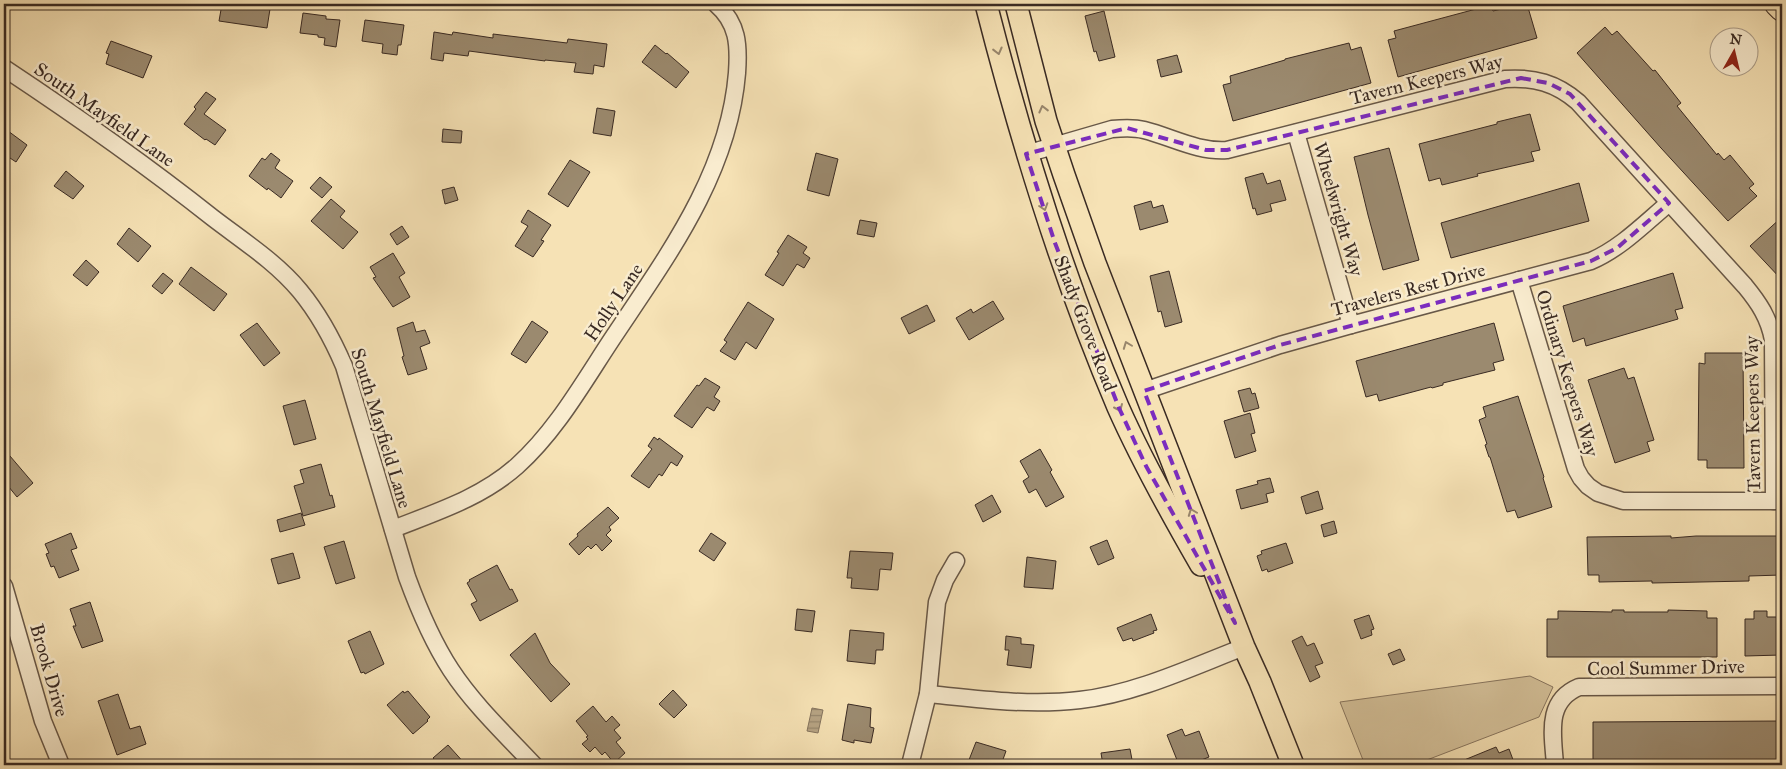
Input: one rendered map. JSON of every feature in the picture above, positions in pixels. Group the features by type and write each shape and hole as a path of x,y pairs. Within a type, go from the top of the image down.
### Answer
{"highway":[{"path":"1777,4 1782,9"}],"main road":[{"name":"Shady Grove Road","path":"986,4 1026,154 1060,260 1081,317 1119,408 1146,466 1235,623"},
{"name":"Shady Grove Road","path":"1016,4 1046,120 1095,263 1244,647 1260,682 1292,765"}],"street":[{"name":"Holly Lane","path":"393,529 477,494 500,480 536,447 560,416 671,251 700,199 719,156 729,123 735,90 737,62 734,28 721,8"},
{"name":"South Mayfield Lane","path":"4,68 48,97 189,199 277,268 299,290 318,314 333,339 344,366 417,606 433,640 452,672 488,716 534,765"},
{"name":"Tavern Keepers Way","path":"1026,154 1112,129 1127,128 1142,129 1192,146 1217,151 1239,148 1505,79 1534,79 1560,88 1578,102 1745,286 1763,310 1772,330 1774,349 1778,501"},
{"name":"Wheelwright Way","path":"1296,132 1350,325"},
{"name":"Travelers Rest Drive","path":"1144,391 1280,345 1590,261 1616,248 1669,203"},
{"name":"Ordinary Keepers Way","path":"1518,280 1576,469 1588,486 1610,498 1630,501 1778,501"},
{"path":"910,765 928,694 937,602 945,580 956,561"},
{"name":"Brook Drive","path":"4,586 38,705 61,765"},
{"path":"928,694 1033,703 1081,700 1119,693 1244,647"},
{"name":"Cool Summer Drive","path":"1555,765 1553,734 1556,709 1569,691 1579,687 1782,686"}],"highlighted area":[{"path":"1521,78 1548,83 1570,94 1669,203 1617,248 1591,261 1280,345 1144,391 1235,623 1146,466 1119,408 1055,243 1026,154 1127,128 1206,150 1227,150"}],"shaded area":[{"path":"1530,676 1553,687 1539,717 1419,763 1419,765 1365,765 1340,702"},
{"path":"812,708 823,710 818,733 807,731"}],"building":[{"path":"222,4 242,4 270,9 267,28 219,21"},
{"path":"1527,4 1537,38 1398,77 1388,40 1396,38 1394,31 1491,5 1493,11"},
{"path":"1104,11 1115,57 1099,61 1096,51 1094,52 1085,16"},
{"path":"303,13 326,16 326,19 340,20 336,47 324,45 325,38 318,37 318,35 300,33"},
{"path":"365,20 404,25 401,45 398,45 397,55 382,53 383,44 362,41"},
{"path":"1605,27 1612,35 1617,31 1653,71 1655,70 1681,103 1677,106 1717,155 1718,153 1724,160 1730,155 1754,184 1749,188 1757,196 1728,221 1577,53"},
{"path":"434,32 452,35 453,32 493,38 493,34 567,43 568,39 607,44 604,67 594,65 593,74 574,72 576,63 469,51 468,56 444,53 443,61 431,59"},
{"path":"111,41 152,56 143,78 106,64 109,54 106,53"},
{"path":"1349,43 1351,50 1361,47 1371,83 1233,121 1223,85 1231,83 1230,76 1285,59"},
{"path":"655,45 689,72 676,88 642,62"},
{"path":"1177,55 1182,72 1161,77 1157,60"},
{"path":"206,92 216,99 204,114 226,130 215,145 184,124"},
{"path":"597,108 615,111 611,136 593,133"},
{"path":"1530,114 1540,150 1531,152 1534,161 1477,174 1478,176 1442,185 1440,178 1429,181 1419,144"},
{"path":"4,128 27,145 16,162 4,154"},
{"path":"443,129 462,131 461,143 442,142"},
{"path":"1389,148 1419,260 1383,270 1354,157"},
{"path":"271,153 280,160 275,168 293,181 281,198 249,176 262,158 265,160"},
{"path":"816,153 838,159 829,196 807,190"},
{"path":"570,160 590,172 568,207 548,194"},
{"path":"66,171 84,186 73,199 54,186"},
{"path":"1263,173 1267,184 1280,180 1286,200 1270,204 1272,211 1257,215 1255,208 1253,209 1245,178"},
{"path":"320,177 332,187 322,198 310,188"},
{"path":"1579,183 1589,221 1451,258 1441,223"},
{"path":"454,187 458,200 445,204 442,190"},
{"path":"331,199 345,211 340,217 358,232 343,249 311,221"},
{"path":"1151,201 1153,208 1163,205 1168,222 1140,230 1134,206"},
{"path":"528,210 551,225 541,240 544,241 533,257 515,246 528,226 521,222"},
{"path":"1782,217 1782,280 1750,246"},
{"path":"860,220 877,223 874,237 857,234"},
{"path":"402,226 409,237 397,245 390,234"},
{"path":"129,228 151,246 138,262 117,244"},
{"path":"788,235 807,247 803,253 810,258 804,268 797,264 783,286 765,275"},
{"path":"393,253 405,273 399,277 410,297 393,307 373,278 376,277 370,267"},
{"path":"86,260 99,272 87,286 73,275"},
{"path":"191,267 227,294 214,311 179,284"},
{"path":"1169,271 1182,322 1165,327 1161,311 1158,312 1150,276"},
{"path":"163,273 173,281 162,294 152,286"},
{"path":"1673,273 1683,308 1675,310 1678,319 1586,346 1584,338 1573,342 1563,306"},
{"path":"993,301 1004,319 969,340 956,318 971,309 973,313"},
{"path":"748,302 774,319 756,349 746,342 735,360 720,351 727,342 724,340"},
{"path":"927,305 935,321 909,334 901,318"},
{"path":"532,321 548,332 526,363 511,354"},
{"path":"413,322 416,332 425,330 430,343 420,347 427,369 408,375 402,357 404,356 397,328"},
{"path":"257,323 280,353 264,366 240,335"},
{"path":"1494,323 1504,360 1493,363 1495,370 1379,401 1377,394 1366,397 1356,361"},
{"path":"1705,353 1743,353 1744,468 1707,468 1707,460 1698,460 1699,363 1705,364"},
{"path":"1624,368 1628,379 1634,377 1654,440 1647,442 1650,451 1615,463 1588,380"},
{"path":"705,378 720,387 714,397 720,401 714,411 707,407 692,428 674,416 697,385 699,386"},
{"path":"1250,388 1252,394 1255,393 1259,408 1244,412 1238,391"},
{"path":"1518,396 1552,507 1518,518 1515,510 1507,512 1485,445 1487,444 1479,420 1486,417 1483,407"},
{"path":"305,400 316,439 294,445 283,406"},
{"path":"1250,413 1255,433 1251,434 1256,451 1235,458 1224,421"},
{"path":"654,437 658,440 659,438 683,456 677,466 671,462 662,476 659,474 649,488 631,476 652,449 648,446"},
{"path":"4,449 33,483 17,497 4,481"},
{"path":"1040,449 1064,497 1046,507 1036,489 1029,493 1023,481 1029,477 1020,461"},
{"path":"321,464 335,507 303,516 294,486 304,483 300,470"},
{"path":"1270,478 1274,492 1266,494 1268,502 1241,509 1236,490 1258,484 1257,481"},
{"path":"1318,491 1323,509 1306,514 1301,497"},
{"path":"992,495 1001,512 983,522 975,505"},
{"path":"608,507 619,518 609,527 611,530 606,535 612,541 602,551 596,544 591,549 588,546 579,555 569,544 578,536 577,534"},
{"path":"301,513 305,525 280,532 277,520"},
{"path":"1334,521 1337,533 1324,537 1321,525"},
{"path":"71,533 77,548 71,550 79,570 59,578 54,566 51,567 46,554 49,553 45,544"},
{"path":"711,533 726,543 714,561 699,551"},
{"path":"1671,536 1671,538 1696,536 1782,536 1782,575 1749,576 1749,581 1652,583 1652,581 1599,582 1599,575 1588,575 1587,537"},
{"path":"1107,540 1114,558 1098,565 1090,547"},
{"path":"344,541 355,578 336,584 324,547"},
{"path":"1286,543 1293,563 1268,572 1267,569 1262,571 1257,556 1262,554 1261,551"},
{"path":"850,551 893,553 891,570 880,569 878,590 851,588 852,578 847,578"},
{"path":"293,553 300,578 278,584 271,559"},
{"path":"1027,557 1056,561 1053,589 1024,587"},
{"path":"497,565 518,601 480,621 471,604 477,601 467,583 469,580"},
{"path":"90,602 103,641 82,648 73,626 76,626 70,609"},
{"path":"797,609 815,611 812,632 795,630"},
{"path":"1612,610 1624,610 1624,612 1707,611 1707,618 1717,618 1717,657 1547,657 1547,619 1558,619 1558,611 1612,612"},
{"path":"1754,611 1767,611 1767,617 1782,617 1782,655 1745,656 1745,619 1754,619"},
{"path":"1151,614 1157,630 1153,631 1154,633 1133,641 1132,638 1123,641 1117,628"},
{"path":"1369,615 1374,629 1371,630 1372,635 1361,639 1354,620"},
{"path":"850,630 884,633 883,650 876,650 875,664 847,661"},
{"path":"370,631 384,664 365,674 364,672 361,673 348,641"},
{"path":"535,633 550,663 570,684 551,702 510,655"},
{"path":"1006,636 1021,638 1021,644 1034,645 1031,668 1007,665 1009,650 1005,650"},
{"path":"1302,636 1307,646 1314,643 1323,663 1315,666 1320,677 1310,682 1292,641"},
{"path":"1400,649 1405,660 1393,665 1388,654"},
{"path":"673,690 687,705 674,718 659,704"},
{"path":"403,691 404,693 408,691 430,717 413,734 387,705"},
{"path":"118,694 130,729 140,726 146,744 117,755 98,701"},
{"path":"848,704 871,708 870,727 874,728 871,743 854,740 854,743 842,740"},
{"path":"593,706 606,722 612,716 620,725 614,730 621,738 616,742 625,753 614,763 605,752 602,755 595,747 590,752 582,744 588,739 586,737 588,736 576,721"},
{"path":"1782,721 1781,765 1687,765 1687,760 1643,760 1643,765 1604,765 1604,761 1593,761 1593,722"},
{"path":"1182,729 1185,736 1199,731 1209,757 1189,765 1179,765 1167,735"},
{"path":"976,742 1006,751 1001,765 967,765"},
{"path":"448,745 466,765 439,765 433,758"},
{"path":"1496,747 1499,753 1509,749 1515,765 1452,765"},
{"path":"1130,749 1133,765 1103,765 1101,753"}]}
